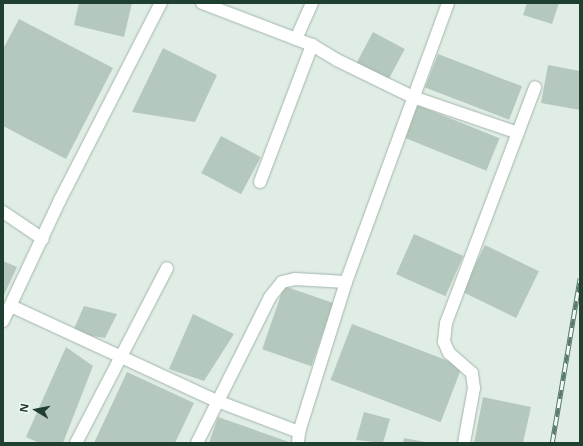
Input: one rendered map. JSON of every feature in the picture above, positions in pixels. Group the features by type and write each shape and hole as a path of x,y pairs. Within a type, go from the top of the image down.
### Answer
{"street":[{"path":"3,321 60,200 161,3"},
{"path":"202,3 312,45 337,60 413,96 518,133"},
{"path":"296,39 312,3"},
{"path":"11,306 119,357 298,437 346,282 448,3"},
{"path":"260,182 312,45"},
{"path":"464,443 474,388 472,373 449,353 444,342 446,323 535,87"},
{"path":"3,212 42,239"},
{"path":"76,443 119,357 167,268"},
{"path":"197,443 270,297 282,282 295,279 346,282"}],"building":[{"path":"79,3 132,3 124,37 74,25"},
{"path":"527,3 559,3 552,24 523,15"},
{"path":"19,19 113,68 66,159 3,126 3,49"},
{"path":"373,32 405,49 388,80 357,63"},
{"path":"163,48 217,75 195,122 132,112"},
{"path":"438,54 522,86 509,120 425,88"},
{"path":"548,65 580,71 580,110 541,103"},
{"path":"417,105 500,138 486,171 404,137"},
{"path":"221,136 261,157 241,194 201,173"},
{"path":"414,234 463,256 445,296 396,274"},
{"path":"485,245 539,271 516,318 462,292"},
{"path":"3,261 17,267 3,297"},
{"path":"284,286 333,303 311,366 262,349"},
{"path":"84,306 117,314 105,338 72,333"},
{"path":"193,314 234,334 204,381 169,369"},
{"path":"352,324 462,366 441,422 330,380"},
{"path":"66,347 93,366 63,443 39,443 26,437"},
{"path":"127,372 194,403 175,443 94,443"},
{"path":"483,397 531,407 523,443 474,443"},
{"path":"364,412 390,419 383,443 356,440"},
{"path":"218,417 292,443 209,443"},
{"path":"404,438 425,442 403,443"}],"railway":[{"path":"552,443 580,278"}]}
